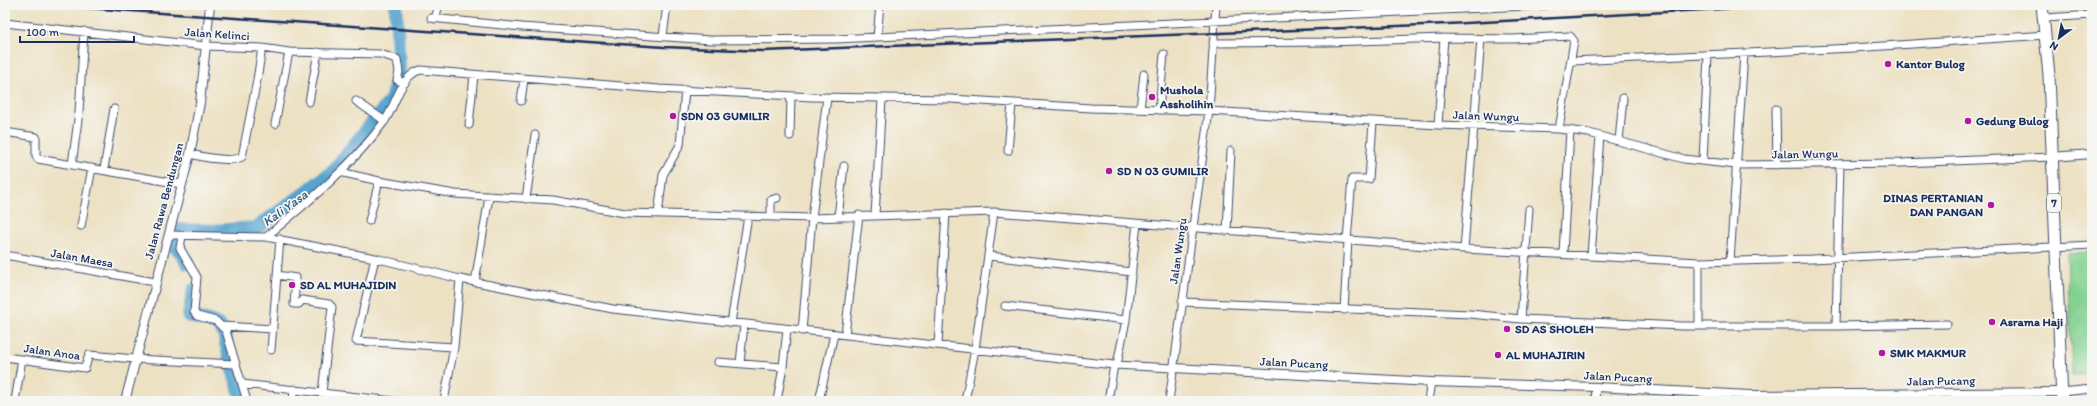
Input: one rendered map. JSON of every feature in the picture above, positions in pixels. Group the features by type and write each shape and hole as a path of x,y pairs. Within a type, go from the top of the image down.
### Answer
{"highway":[{"name":"7","path":"2042,5 2045,18 2049,75 2061,396"}],"street":[{"name":"Jalan Rawa Bendungan","path":"124,401 155,282 176,235 181,184 190,154 200,104 210,5"},
{"path":"439,5 433,18 522,27 711,40 836,39 1547,5"},
{"path":"663,36 666,5"},
{"path":"877,37 880,5"},
{"path":"266,237 340,172 362,150 384,120 402,82 413,72 420,70 524,79 791,96 882,100 951,99 1159,110 1209,111 1216,5"},
{"path":"2045,18 2092,15"},
{"name":"Jalan Kelinci","path":"5,24 206,46 262,48 289,52 375,53 394,57 398,61 402,82"},
{"path":"72,165 79,112 84,32"},
{"path":"1572,61 1744,54 2046,35"},
{"path":"1213,43 1330,42 1570,36 1574,41 1572,61 1559,129"},
{"path":"1438,126 1444,38"},
{"path":"1464,249 1481,39"},
{"path":"190,154 211,158 232,159 242,156 262,48"},
{"path":"275,124 289,52"},
{"path":"310,102 318,52"},
{"path":"1159,110 1164,54"},
{"path":"1730,261 1744,54"},
{"path":"1703,162 1708,55"},
{"path":"1140,109 1144,74"},
{"path":"469,125 474,75"},
{"path":"521,101 524,79"},
{"path":"658,214 663,175 680,145 685,90"},
{"path":"790,136 791,96"},
{"path":"802,331 812,218 827,97"},
{"path":"1619,141 1622,98"},
{"path":"875,215 882,100"},
{"path":"356,101 384,120"},
{"path":"1008,151 1012,103"},
{"path":"104,169 114,109"},
{"path":"1776,109 1777,165"},
{"name":"Jalan Wungu","path":"1169,401 1209,111 1438,126 1570,130 1600,136 1684,159 1736,165 1840,164 2051,157"},
{"path":"1344,310 1352,179 1369,178 1373,122"},
{"path":"1563,253 1570,130"},
{"path":"5,132 35,136 37,138 36,156 38,159 104,169 181,184"},
{"path":"526,199 535,135"},
{"path":"1591,255 1600,136"},
{"path":"1227,230 1231,151"},
{"path":"2051,157 2092,154"},
{"path":"1836,326 1839,257 1840,164"},
{"path":"838,217 844,166"},
{"path":"81,226 92,168"},
{"path":"340,172 379,181 488,200 526,199 565,202 619,213 812,218 859,215 994,212 1464,249 1525,253 1563,253 1699,262 2092,245"},
{"path":"369,221 379,181"},
{"path":"772,216 771,200 777,198"},
{"path":"475,282 485,231 488,200"},
{"path":"1521,319 1529,209"},
{"path":"965,401 975,350 994,212"},
{"path":"938,345 946,213"},
{"path":"845,335 859,215"},
{"path":"731,323 748,216"},
{"path":"1108,401 1126,320 1138,224"},
{"path":"273,329 222,326 211,319 197,316 194,312 197,277 180,248 176,235 266,237 280,239 375,258 460,279 614,309 744,325 1116,365 1174,368"},
{"path":"271,350 280,239"},
{"name":"Jalan Maesa","path":"5,255 155,282"},
{"path":"989,256 1132,272"},
{"path":"375,258 356,341 454,347"},
{"path":"1699,262 1699,325"},
{"path":"277,275 296,278 294,304 299,304 302,300 328,304 332,307 321,401"},
{"path":"444,401 454,347 460,279"},
{"path":"1182,302 1344,310 1470,314 1521,319 1699,325 1836,326 1947,324"},
{"path":"1005,306 1126,320"},
{"path":"740,363 744,325"},
{"path":"222,326 229,340 231,364 242,384 247,401"},
{"path":"777,401 783,367 787,329"},
{"path":"819,401 834,334"},
{"name":"Jalan Anoa","path":"5,357 85,368 90,355 135,360"},
{"path":"15,401 22,359"},
{"path":"135,360 231,364"},
{"path":"718,362 783,367"},
{"name":"Jalan Pucang","path":"1174,368 1431,382 1596,387 1750,395 2061,396"},
{"path":"1428,401 1431,382"},
{"path":"242,384 321,392 345,398 393,401"},
{"path":"1594,401 1596,387"},
{"path":"293,401 294,389"},
{"path":"2061,396 2092,389"}],"green space":[{"path":"2092,252 2092,374 2072,375 2067,253"}],"waterway":[{"name":"Kali Yasa","path":"187,263 180,251 174,246 176,230 213,231 256,228 300,197 333,171 391,100 399,73 396,5"},
{"name":"Kali Yasa","path":"194,290 189,316 210,321 220,326 224,334 243,401"}],"railway":[{"path":"42,5 664,47 763,51 1448,24 1795,5"}],"place":[{"name":"Kantor Bulog","path":"1888,64"},
{"name":"Mushola Assholihin","path":"1152,97"},
{"name":"SDN 03 GUMILIR","path":"673,116"},
{"name":"Gedung Bulog","path":"1968,121"},
{"name":"SD N 03 GUMILIR","path":"1109,171"},
{"name":"DINAS PERTANIAN DAN PANGAN","path":"1991,205"},
{"name":"SD AL MUHAJIDIN","path":"292,285"},
{"name":"Asrama Haji","path":"1992,322"},
{"name":"SD AS SHOLEH","path":"1507,329"},
{"name":"SMK MAKMUR","path":"1882,353"},
{"name":"AL MUHAJIRIN","path":"1498,355"}]}
